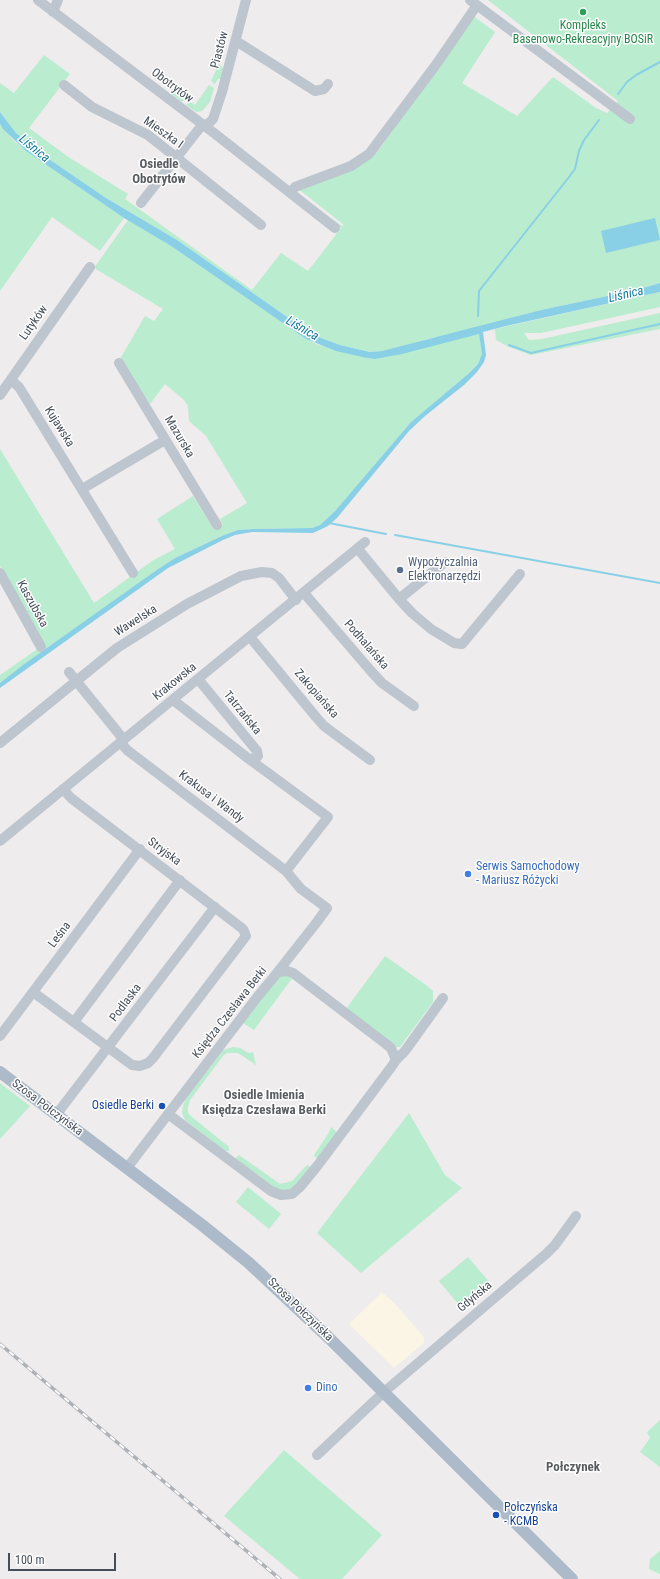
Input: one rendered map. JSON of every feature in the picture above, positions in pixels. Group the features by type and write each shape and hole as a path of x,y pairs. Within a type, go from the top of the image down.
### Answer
{"main road":[{"name":"Szosa Połczyńska","path":"0,1072 218,1237 257,1269 384,1392 572,1579"}],"street":[{"name":"Obotrytów","path":"38,0 291,192 335,228"},
{"path":"53,12 58,0"},
{"name":"Piastów","path":"141,203 177,159 202,125 202,119 216,106 225,85 246,0"},
{"path":"291,192 295,187 350,166 369,154 435,66 474,2 630,119"},
{"path":"236,41 315,91 324,89 328,84"},
{"name":"Mieszka I","path":"64,86 92,107 148,136 260,225"},
{"name":"Lutyków","path":"0,395 90,267"},
{"name":"Mazurska","path":"119,363 217,525"},
{"name":"Kujawska","path":"11,380 19,387 133,573"},
{"path":"82,489 165,440"},
{"name":"Krakowska","path":"0,841 296,600 361,545 399,599"},
{"path":"445,562 399,599 432,629 454,643 462,644 520,574"},
{"name":"Wawelska","path":"0,743 117,648 188,604 241,576 262,572 272,573 279,578 296,600"},
{"name":"Kaszubska","path":"0,573 41,647"},
{"name":"Kaszubska","path":"0,576 0,588"},
{"name":"Podhalańska","path":"304,593 382,683 414,706"},
{"name":"Zakopiańska","path":"250,637 324,726 370,760"},
{"name":"Krakusa i Wandy","path":"69,672 128,751 286,871 301,889 327,908 275,975"},
{"name":"Tatrzańska","path":"198,679 258,751 258,756 256,758 249,759"},
{"path":"173,700 249,759 328,817 286,871"},
{"name":"Stryjska","path":"63,789 71,798 140,849 243,929 246,936 148,1063 140,1066 134,1066 108,1048"},
{"name":"Leśna","path":"0,1036 140,849"},
{"path":"74,1022 180,880"},
{"name":"Podlaska","path":"56,1115 215,907"},
{"name":"Księdza Czesława Berki","path":"127,1168 275,975 281,971 293,973 386,1044 390,1048 396,1060"},
{"path":"34,992 108,1048"},
{"path":"168,1114 271,1191 279,1195 288,1195 296,1192 396,1060 405,1052 443,998"},
{"name":"Gdyńska","path":"318,1455 384,1392 546,1254 555,1245 576,1216"}],"shaded area":[{"path":"382,1292 396,1305 424,1337 424,1343 394,1368 349,1324"}],"green space":[{"path":"488,0 660,0 660,283 636,290 541,310 389,350 371,352 340,345 313,335 177,240 106,198 43,155 16,133 0,112 0,83 14,93 44,55 70,74 29,128 70,158 128,194 125,199 252,290 281,253 308,271 341,228 310,203 342,226 344,225 297,188 373,156 381,147 473,16 495,32 462,83 517,116 553,77 596,108 607,113 618,101"},
{"path":"219,64 223,68 222,79 218,79 215,84 211,81"},
{"path":"209,85 214,88 210,102 202,111 196,112 186,105 189,101 195,105"},
{"path":"173,89 185,98 182,102 170,93"},
{"path":"0,124 14,141 26,151 124,218 100,251 52,217 0,291"},
{"path":"128,220 171,246 306,339 316,344 362,357 479,334 482,356 478,364 468,374 411,422 335,511 320,525 312,528 238,530 175,558 0,683 0,675 39,648 0,566 0,449 94,603 152,561 175,549 157,519 193,496 214,529 223,525 220,519 247,503 206,436 189,421 188,406 184,400 165,384 150,404 120,359 145,316 154,321 163,309 94,268"},
{"path":"660,292 660,307 541,333 524,333 529,340 542,339 660,313 660,329 531,355 509,347 496,340 495,329"},
{"path":"385,956 433,991 433,1002 400,1047 397,1047 346,1009"},
{"path":"284,975 293,977 254,1030 243,1023 278,977"},
{"path":"233,1047 240,1048 249,1053 253,1052 256,1065 238,1053 227,1053 223,1056 190,1100 188,1107 188,1113 192,1117 229,1147 229,1151 225,1151 185,1120 182,1113 186,1098 223,1050"},
{"path":"0,1083 30,1106 0,1139"},
{"path":"409,1113 445,1175 462,1188 361,1273 317,1233"},
{"path":"331,1127 337,1132 318,1158 315,1157 314,1155"},
{"path":"239,1155 280,1184 292,1181 308,1165 311,1168 300,1183 290,1190 277,1190 236,1160"},
{"path":"248,1187 281,1214 269,1229 236,1202"},
{"path":"468,1257 492,1285 463,1310 439,1281"},
{"path":"660,1420 660,1467 640,1452 650,1438 647,1432"},
{"path":"284,1450 382,1535 342,1579 300,1579 224,1516"},
{"path":"660,1551 660,1574 649,1569 650,1559"}],"water":[{"name":"Liśnica","path":"0,112 16,133 43,155 106,198 177,240 313,335 340,345 370,352 382,351 541,310 636,290 660,283 660,292 483,332 486,355 484,362 477,372 464,385 425,416 409,431 337,518 328,526 313,533 252,532 235,535 223,540 168,568 0,688 0,683 23,665 175,558 238,530 312,528 320,525 335,511 411,422 468,374 478,364 482,354 479,334 402,354 375,359 336,351 306,339 171,246 124,218 26,151 3,129 0,124"},
{"path":"655,218 660,240 606,253 601,231"}],"waterway":[{"path":"618,94 627,82 636,75 660,62"},
{"path":"478,316 479,291 575,169 579,151 584,140 599,120"},
{"path":"509,345 531,353 660,324"},
{"path":"329,523 386,534"},
{"path":"395,535 660,583"}],"railway":[{"path":"0,1344 280,1579"}],"place":[{"name":"Kompleks Basenowo-Rekreacyjny BOSiR","path":"583,12"},
{"name":"Wypożyczalnia Elektronarzędzi","path":"400,570"},
{"name":"Serwis Samochodowy - Mariusz Różycki","path":"468,874"},
{"name":"Osiedle Berki","path":"162,1106"},
{"name":"Dino","path":"308,1388"},
{"name":"Połczyńska - KCMB","path":"496,1515"}],"district":[{"name":"Osiedle Obotrytów","path":"159,172"},
{"name":"Osiedle Imienia Księdza Czesława Berki","path":"264,1104"},
{"name":"Połczynek","path":"573,1468"}]}
